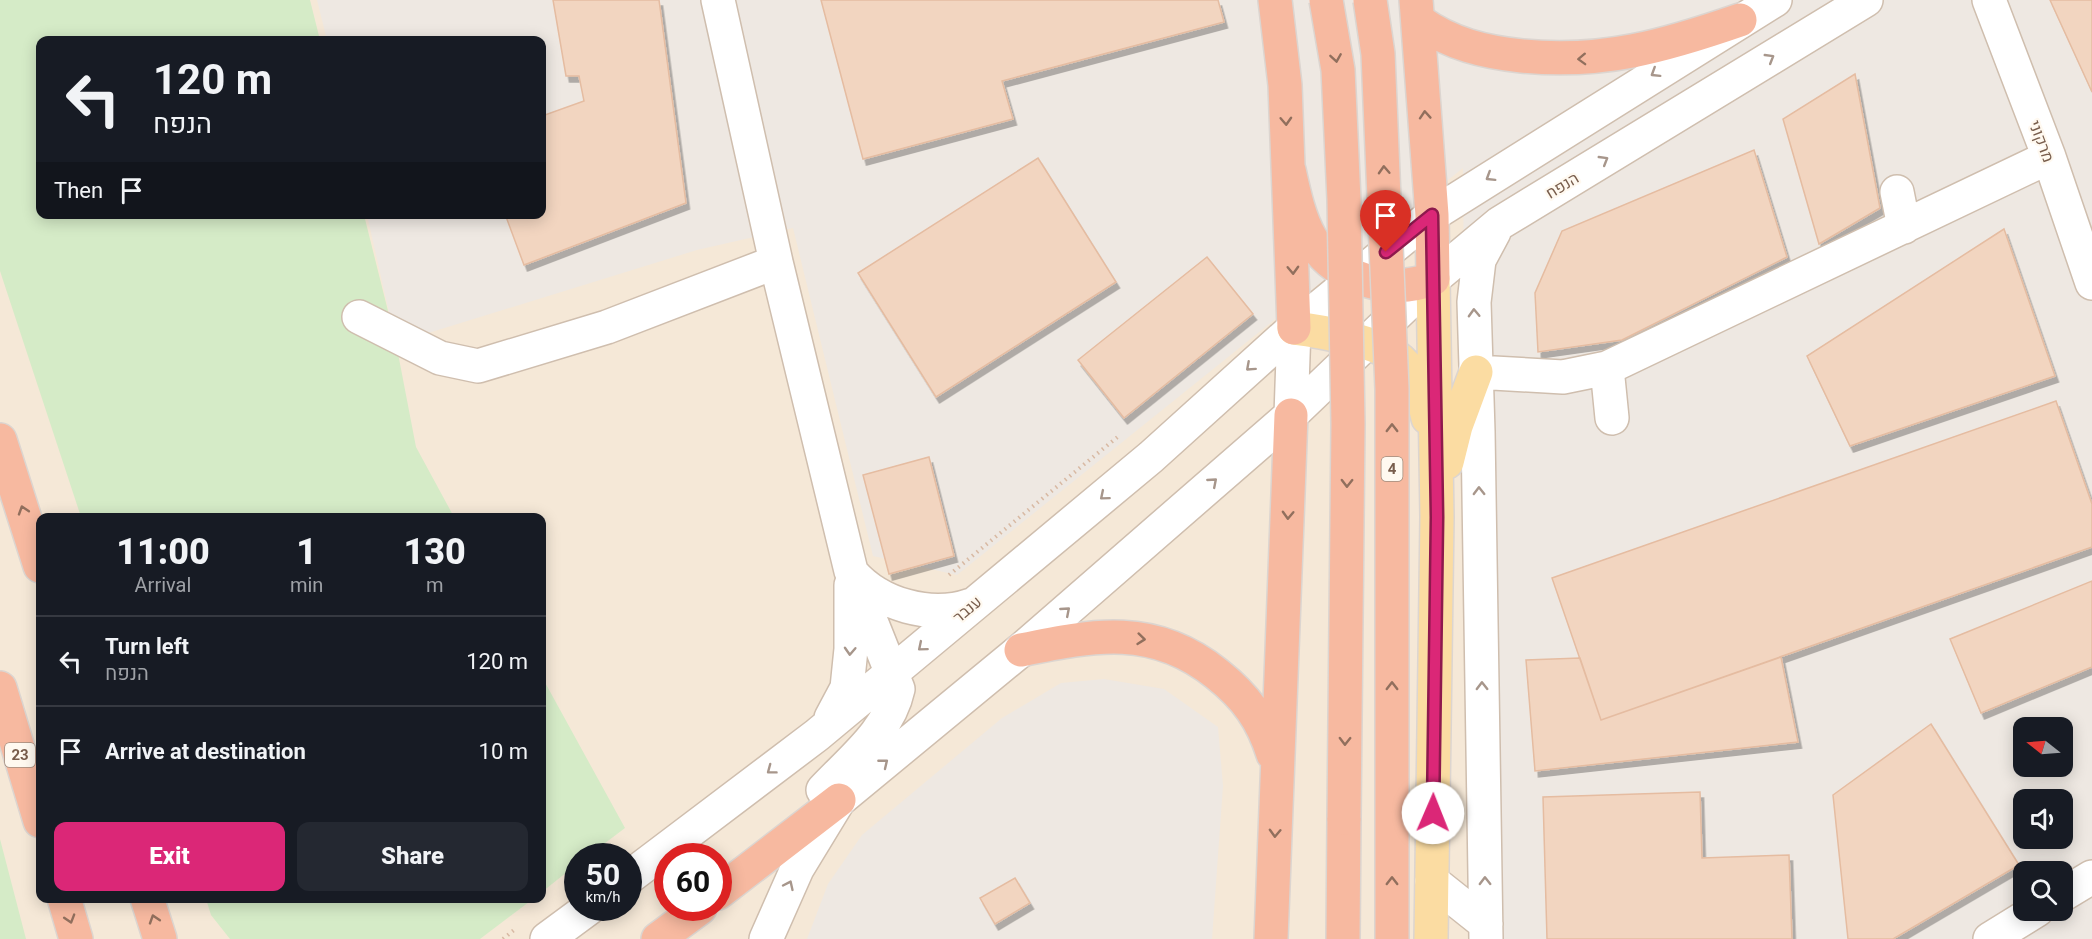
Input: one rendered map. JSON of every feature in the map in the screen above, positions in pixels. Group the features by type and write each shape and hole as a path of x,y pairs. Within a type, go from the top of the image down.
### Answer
{"highway":[{"path":"1275,0 1285,85 1294,328"},
{"path":"1326,0 1338,70 1348,412 1343,939"},
{"name":"4","path":"1370,0 1378,54 1392,389 1392,939"},
{"path":"1288,170 1296,204 1313,244 1331,265 1355,277 1396,287 1413,286 1433,279 1432,215 1418,11"},
{"path":"1418,11 1440,36 1466,46 1495,53 1558,60 1627,54 1678,42 1740,20"},
{"path":"1271,939 1291,415"},
{"path":"0,440 36,553"},
{"path":"1021,650 1074,640 1120,637 1161,642 1182,650 1204,664 1247,700 1263,726 1277,775"},
{"name":"23","path":"0,688 36,808"},
{"path":"732,883 839,800"},
{"path":"65,903 76,939"},
{"path":"149,903 160,939"},
{"path":"658,939 682,921"}],"main road":[{"path":"1431,939 1437,517 1433,279"},
{"path":"1294,328 1337,335 1399,358 1415,379 1436,452"},
{"path":"1437,517 1449,452 1476,372"}],"street":[{"path":"718,0 776,262 851,572 898,689 895,702 872,739 732,881"},
{"path":"766,939 797,869 839,800 1021,650 1291,415 1294,328 1432,215 1774,0"},
{"name":"הנפח","path":"1291,415 1367,345 1433,279 1500,223 1866,0"},
{"name":"מרקוני","path":"1989,0 2049,157 2092,283"},
{"path":"1476,372 1563,377 1607,369 2049,157"},
{"path":"1897,192 1904,227"},
{"path":"1486,931 1474,302 1476,273 1485,247 1500,223"},
{"path":"359,317 440,357 478,366 607,327 776,262"},
{"name":"ענבר","path":"642,867 817,735 1151,457 1294,328"},
{"path":"1607,369 1612,418"},
{"path":"851,572 875,594 911,606 946,612 972,605"},
{"path":"817,735 831,719 847,688 851,649 851,572"},
{"path":"2073,888 2092,877"},
{"path":"1432,881 1486,931"},
{"path":"547,939 571,921"},
{"path":"1990,939 2019,921"}],"shaded area":[{"path":"0,0 2092,0 2092,939 0,939"},
{"path":"317,0 2092,0 2092,939 1469,939 1463,168 957,575 873,556 793,228 697,250 396,343 368,219 546,219 546,36 326,36"},
{"path":"1104,679 1164,689 1218,727 1223,786 1212,939 807,939 828,884 862,835 1002,718 1061,683"}],"green space":[{"path":"0,0 310,0 319,36 36,36 36,219 365,219 396,343 416,447 452,513 80,513 0,271"},
{"path":"546,684 625,828 605,843 564,843 564,874 546,889"},
{"path":"0,839 26,939 0,939"},
{"path":"207,903 528,903 480,939 230,939 211,915"}],"building":[{"path":"553,0 659,0 686,203 524,265 507,219 546,219 546,115 584,101 579,76 566,76"},
{"path":"821,0 1218,0 1224,22 1002,81 1013,119 863,159"},
{"path":"2050,0 2092,0 2092,92"},
{"path":"1855,74 1880,208 1819,244 1783,119"},
{"path":"1754,150 1787,257 1622,340 1538,352 1535,293 1562,231"},
{"path":"1038,158 1116,282 936,397 858,273"},
{"path":"2004,229 2055,376 1850,446 1807,356"},
{"path":"1207,257 1253,314 1124,418 1078,360"},
{"path":"2056,401 2092,504 2092,547 1601,720 1552,578"},
{"path":"929,457 954,556 889,574 863,475"},
{"path":"2092,581 2092,667 1981,713 1950,639"},
{"path":"1781,657 1798,742 1535,771 1526,660 1580,658 1601,720"},
{"path":"1931,724 2017,861 2013,861 2013,869 1893,939 1848,939 1833,795"},
{"path":"1700,792 1702,858 1789,855 1792,939 1547,939 1543,797"},
{"path":"1015,878 1030,903 995,924 980,898"}],"route":[{"path":"1386,252 1432,215 1436,323 1437,517 1433,813"}]}
